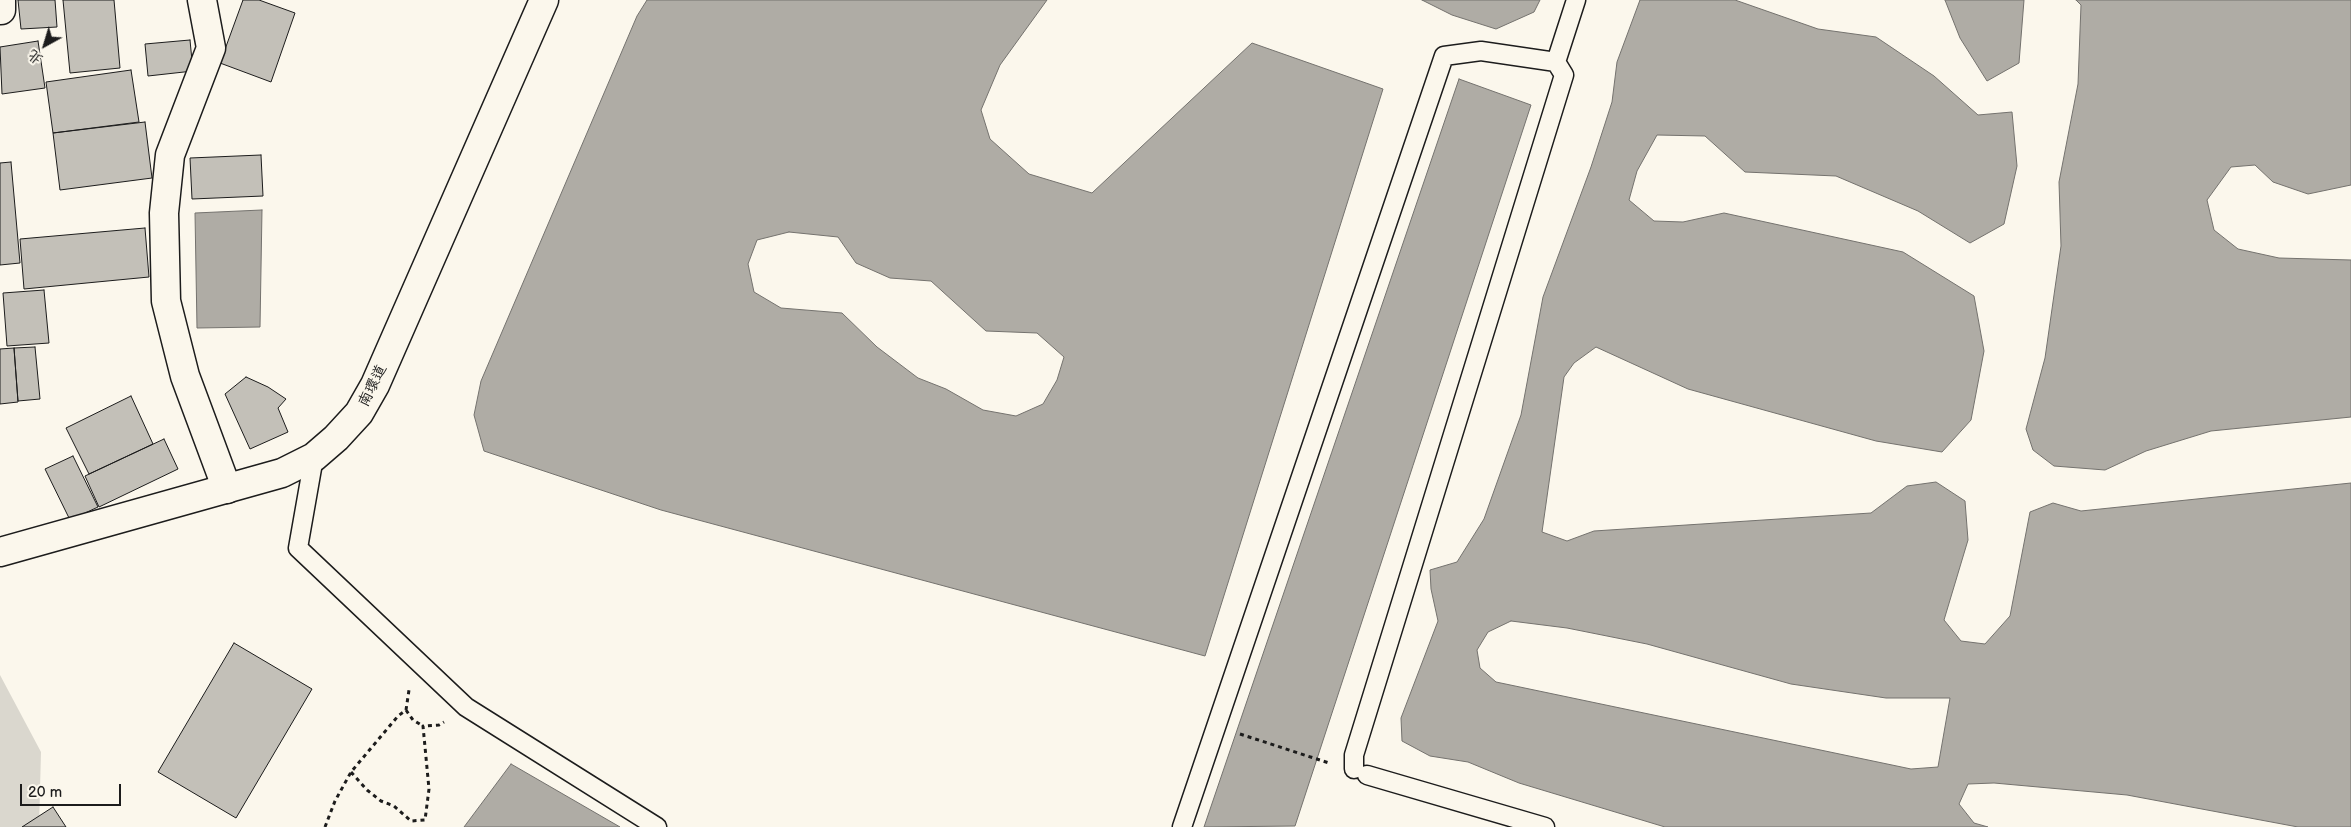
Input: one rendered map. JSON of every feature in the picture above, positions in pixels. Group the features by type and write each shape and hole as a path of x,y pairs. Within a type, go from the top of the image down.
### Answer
{"street":[{"path":"202,0 211,48 170,155 164,213 166,301 185,376 227,489"},
{"name":"南環道","path":"0,552 282,473 314,457 336,438 359,413 374,385 544,0"}],"lane":[{"path":"1545,827 1361,772 1354,755 1564,75 1556,62 1576,0"},
{"path":"1182,827 1221,727 1444,56 1481,51 1556,62"},
{"path":"314,457 298,548 466,707 657,827"}],"path":[{"path":"427,670 409,686 406,710 413,720 424,726 439,725 466,707"},
{"path":"325,827 335,801 351,772 398,716 406,710"},
{"path":"351,772 367,790 381,801 394,806 410,821 425,820 429,789 424,726"},
{"path":"1221,727 1337,766"}],"shaded area":[{"path":"647,0 1047,0 1000,65 981,110 990,139 1029,174 1092,193 1252,43 1383,89 1205,656 661,510 484,451 474,415 481,381 637,16","holes":["789,232 838,237 856,263 890,278 931,281 986,331 1037,333 1064,357 1057,380 1043,404 1016,416 983,410 946,389 918,378 877,347 842,313 781,308 754,292 748,264 757,240"]},
{"path":"1422,0 1540,0 1534,12 1496,29 1452,15"},
{"path":"1640,0 1735,0 1818,29 1876,37 1934,76 1978,115 2012,112 2017,166 2004,224 1970,243 1918,211 1836,176 1745,172 1705,136 1657,135 1637,171 1629,200 1654,221 1683,222 1724,213 1903,252 1974,296 1984,351 1971,420 1942,452 1876,441 1688,389 1596,347 1574,363 1564,377 1542,532 1567,541 1594,531 1871,513 1907,486 1936,482 1965,501 1968,540 1944,620 1961,641 1985,644 2010,616 2030,512 2053,503 2081,511 2351,483 2351,827 2298,827 2127,795 1994,783 1968,784 1959,804 1974,823 1988,827 1665,827 1519,783 1468,762 1430,756 1402,741 1401,718 1438,621 1431,589 1430,570 1457,562 1484,519 1521,415 1543,297 1591,167 1612,102 1617,62","holes":["1511,621 1567,628 1647,644 1791,684 1886,698 1950,698 1938,767 1911,769 1496,682 1480,668 1477,650 1488,632"]},
{"path":"1945,0 2024,0 2019,63 1987,81 1960,38"},
{"path":"2076,0 2351,0 2351,185 2308,194 2273,182 2255,165 2231,167 2207,200 2214,230 2238,249 2279,258 2351,260 2351,417 2211,431 2146,451 2105,470 2054,466 2033,450 2026,429 2045,358 2061,246 2059,182 2078,84 2081,5"},
{"path":"1459,79 1531,105 1295,826 1204,827"},
{"path":"262,210 260,327 197,328 195,213"},
{"path":"0,675 41,752 39,827 0,827"},
{"path":"511,764 620,827 464,827"}],"building":[{"path":"18,0 55,0 57,27 21,29"},
{"path":"63,0 114,0 120,68 70,73"},
{"path":"243,0 259,0 295,13 271,82 220,63"},
{"path":"190,40 193,71 148,76 145,44"},
{"path":"38,41 45,88 2,94 0,47"},
{"path":"131,70 139,122 53,133 46,82"},
{"path":"145,122 152,178 60,190 53,133"},
{"path":"261,155 263,196 192,199 190,158"},
{"path":"11,162 20,263 0,265 0,163"},
{"path":"145,228 149,277 24,289 20,239"},
{"path":"44,290 49,343 7,346 3,293"},
{"path":"35,347 40,399 18,401 14,348"},
{"path":"14,348 18,402 0,404 0,349"},
{"path":"246,377 268,387 286,399 278,408 288,432 250,449 225,394"},
{"path":"131,396 153,444 89,474 66,428"},
{"path":"164,439 178,469 99,507 85,476"},
{"path":"73,456 98,507 70,520 45,469"},
{"path":"234,643 312,689 236,818 158,772"},
{"path":"53,807 66,827 22,827"}]}
